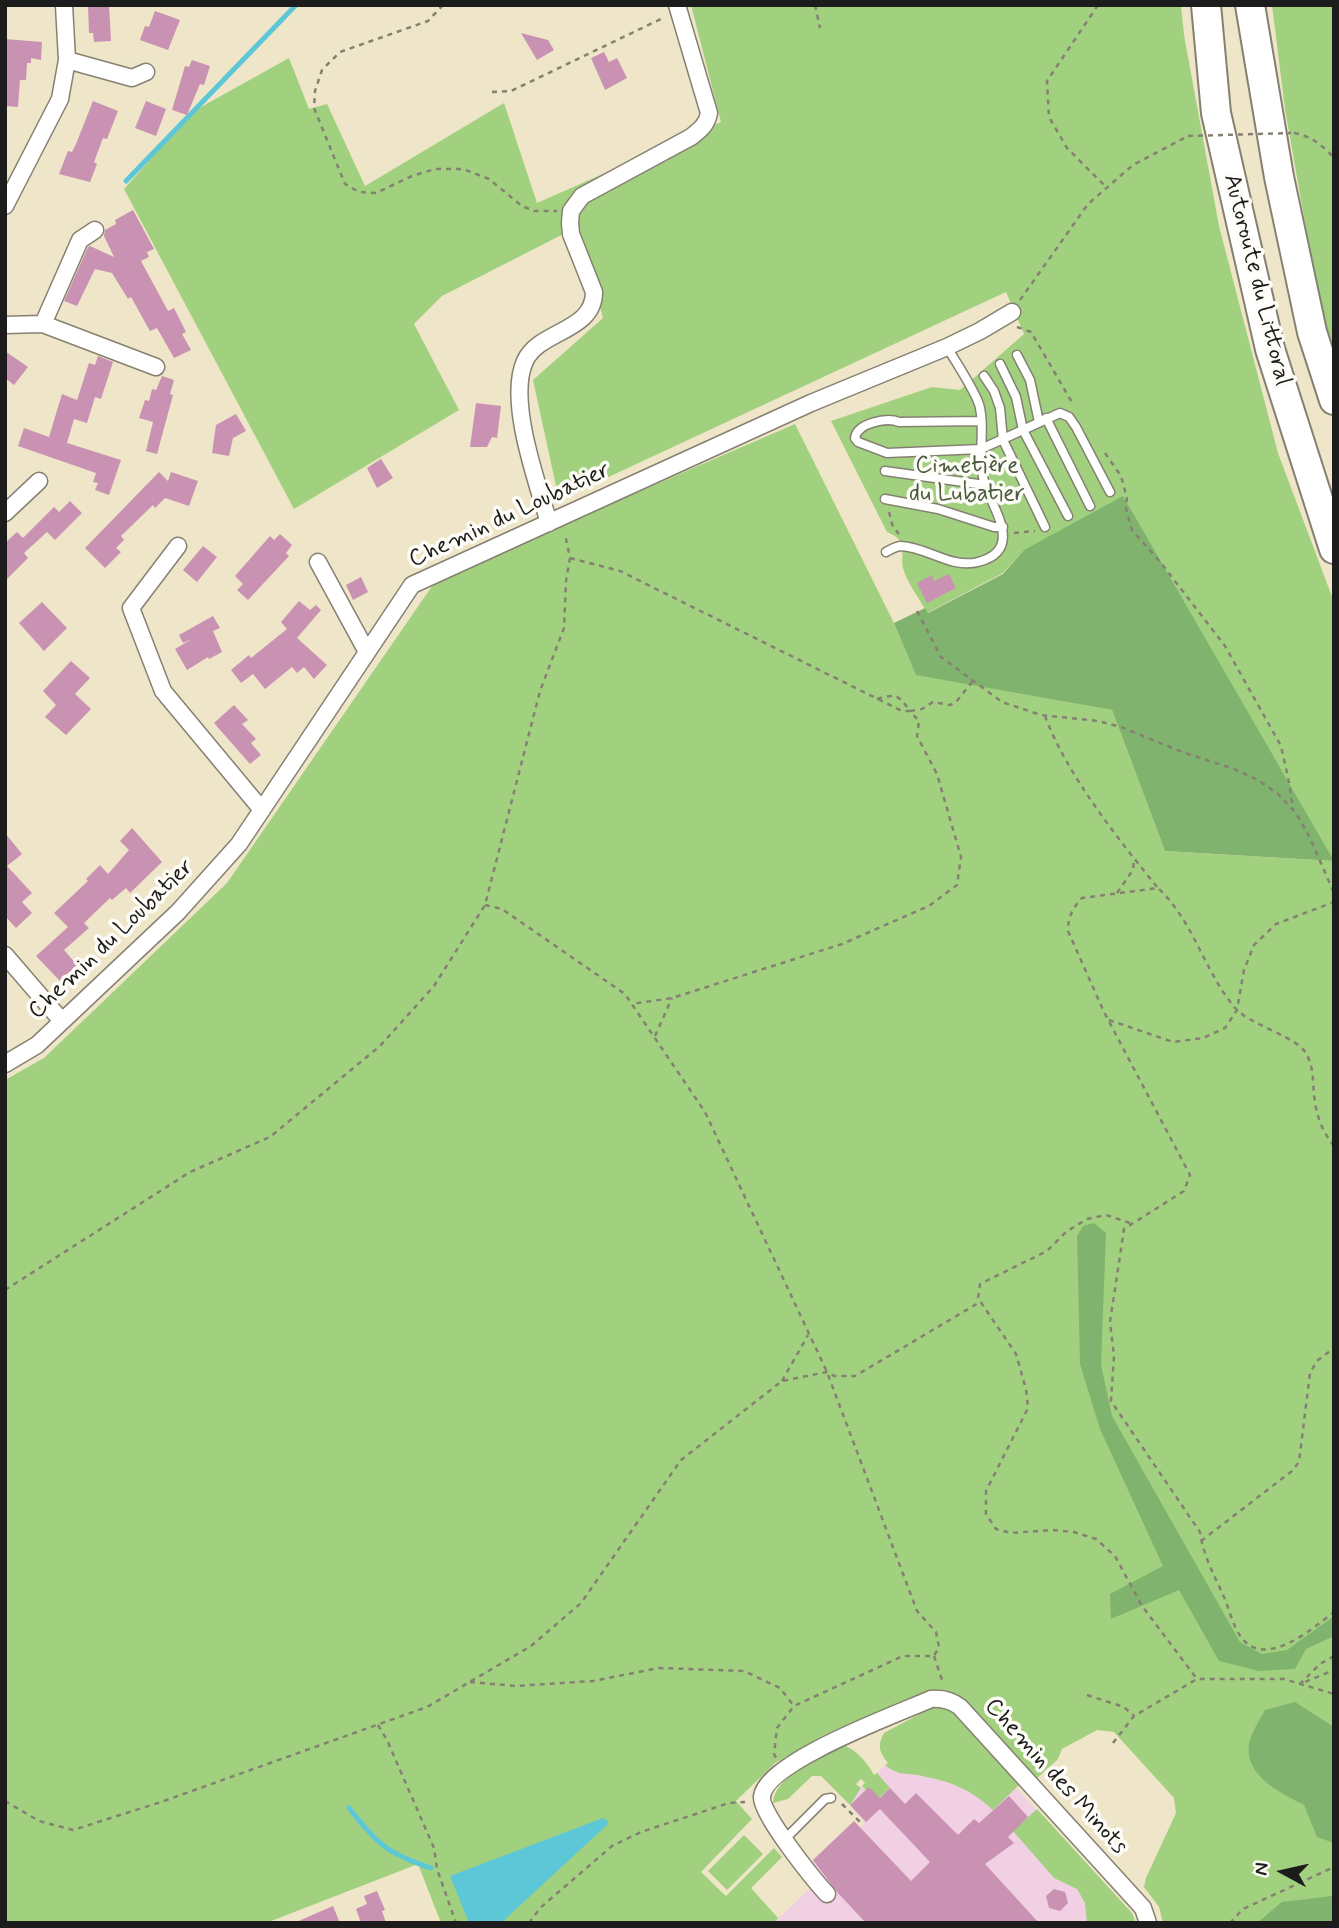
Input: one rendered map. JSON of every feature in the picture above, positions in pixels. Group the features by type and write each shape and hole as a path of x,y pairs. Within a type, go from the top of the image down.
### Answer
{"highway":[{"path":"1196,5 1216,113"},
{"name":"Autoroute du Littoral","path":"1206,5 1216,113 1270,349 1334,549"},
{"name":"Autoroute du Littoral","path":"1250,5 1279,177 1312,332 1334,400"}],"street":[{"path":"5,206 60,99 67,60 64,5"},
{"path":"555,520 520,418 522,370 530,353 587,315 594,302 594,292 571,234 570,211 582,195 691,137 705,125 709,113 678,8"},
{"path":"67,60 132,78 146,72"},
{"path":"43,324 80,240 95,230"},
{"name":"Chemin du Loubatier","path":"5,1064 37,1045 177,912 239,844 412,585 811,403 947,347 981,331 1007,314"},
{"path":"5,325 43,324 156,367"},
{"path":"5,513 39,481"},
{"path":"178,546 131,608 163,691 262,810"},
{"path":"318,562 368,652"},
{"path":"5,955 61,1020"},
{"name":"Chemin des Minots","path":"762,1804 764,1789 782,1770 826,1743 931,1699 947,1700 960,1707 1143,1908 1148,1923"},
{"path":"762,1804 802,1866 827,1894"}],"lane":[{"path":"886,552 902,546 964,564 992,556 1000,547 1003,527 1001,519 982,475 980,409 977,398 947,347"},
{"path":"1017,355 1030,380 1042,420 1090,506"},
{"path":"1000,364 1016,397 1023,430 1068,516"},
{"path":"985,376 1000,408 1003,440 1045,527"},
{"path":"981,421 888,420 860,428 855,438 858,442 887,453 981,449 1060,413 1069,417 1076,427 1110,492"},
{"path":"885,471 985,485"},
{"path":"885,499 938,509 994,527 1003,527"},
{"path":"785,1839 825,1800 831,1798"}],"path":[{"path":"443,5 428,21 340,52 322,70 315,91 315,116 345,184 359,192 376,193 412,176 435,169 463,169 489,179 523,206 534,211 570,211"},
{"path":"815,5 820,28"},
{"path":"1098,5 1047,81 1049,117 1067,148 1107,188"},
{"path":"492,92 511,90 678,8"},
{"path":"1075,407 1031,332 1013,327 1007,314 1088,204 1133,165 1188,136 1291,132 1302,134 1325,148 1334,158"},
{"path":"1101,448 1121,477 1132,530 1161,562 1224,646 1281,746 1290,782 1293,810"},
{"path":"5,1290 190,1172 270,1137 380,1046 434,986 485,905 540,691 564,628 570,558 555,520"},
{"path":"570,558 620,571 902,711 922,709 933,702 950,705 957,702 973,681"},
{"path":"917,611 941,657 1002,702 1045,715 1121,727 1258,780 1278,794 1293,810 1310,838 1334,894"},
{"path":"877,699 891,695 900,697 919,721"},
{"path":"632,1003 672,998 842,944 929,906 957,885 961,858 937,774 917,736 922,709"},
{"path":"1045,715 1056,743 1108,824 1179,911 1218,983 1237,1010 1306,1051 1313,1071 1315,1103 1321,1124 1334,1146"},
{"path":"1117,892 1133,870 1135,859"},
{"path":"1158,888 1082,898 1073,907 1068,919 1068,931 1109,1020 1190,1175 1184,1191 1124,1228 1110,1322 1114,1356 1111,1401 1200,1532 1202,1549 1241,1637 1258,1648 1276,1648 1295,1640 1334,1612"},
{"path":"1109,1020 1173,1042 1203,1038 1226,1027 1237,1010 1244,970 1254,945 1276,925 1334,902"},
{"path":"485,905 502,909 625,994 705,1112 827,1372 917,1611 936,1632 939,1647 934,1656 947,1700"},
{"path":"655,1038 672,998"},
{"path":"1132,1223 1106,1215 1087,1219 1066,1232 1047,1251 980,1284 980,1302 1016,1354 1026,1389 1028,1408 985,1491 986,1514 996,1529 1011,1533 1052,1530 1074,1532 1096,1539 1115,1556 1142,1606 1196,1679"},
{"path":"782,1381 827,1372 834,1376 855,1376 980,1302"},
{"path":"5,1801 39,1821 73,1830 161,1802 427,1707 531,1646 581,1603 681,1460 782,1381 809,1334"},
{"path":"1201,1541 1292,1471 1298,1462 1310,1373 1317,1361 1334,1348"},
{"path":"782,1770 774,1755 777,1728 794,1706 902,1656 934,1656"},
{"path":"1300,1684 1320,1664 1334,1656"},
{"path":"470,1682 516,1686 593,1681 659,1668 744,1671 780,1688 794,1706"},
{"path":"1300,1684 1334,1670"},
{"path":"1114,1743 1134,1716 1196,1679 1284,1679 1334,1694"},
{"path":"1087,1695 1124,1707 1134,1716"},
{"path":"378,1725 434,1849 437,1869 456,1923"},
{"path":"831,1798 838,1800 863,1825"},
{"path":"529,1923 540,1908 612,1846 641,1832 729,1803 762,1804"},
{"path":"1230,1923 1243,1909 1334,1867"}],"shaded area":[{"path":"944,1710 1132,1913 1136,1923 774,1923 810,1888 821,1900 833,1889 810,1863 854,1821 860,1827 865,1823 850,1805 854,1795"}],"green space":[{"name":"Cimetière du Lubatier","path":"691,5 1181,5 1184,35 1219,226 1278,453 1334,602 1334,1923 1163,1923 1159,1907 1144,1887 1176,1813 1174,1798 1114,1732 1097,1730 1062,1749 1058,1759 1036,1779 963,1700 952,1694 933,1690 824,1735 775,1763 736,1801 752,1819 701,1872 726,1896 774,1848 782,1857 751,1888 778,1918 774,1923 441,1923 418,1864 266,1923 5,1923 5,1080 44,1058 227,883 437,579 795,424 894,623 916,674 1112,710 1165,851 1333,861 1024,550 1003,573 927,613 905,574 903,548 899,539 887,532 831,421 932,387 960,390 1024,334 1006,292 559,500 533,380 603,318 579,226 442,296 414,324 459,410 294,509 124,189 192,112 289,58 309,109 327,104 365,186 504,103 537,203 721,122"},
{"path":"1272,5 1334,5 1334,347 1320,308 1285,109"},
{"path":"1123,496 1334,861 1165,851 1112,710 916,675 894,623 925,608 928,613 1003,574 1024,550"},
{"path":"1094,1223 1106,1233 1101,1365 1112,1416 1240,1642 1262,1654 1287,1650 1334,1616 1334,1636 1306,1649 1295,1669 1259,1671 1219,1661 1179,1590 1111,1619 1110,1594 1163,1566 1100,1429 1080,1364 1077,1236 1083,1226"},
{"path":"1295,1702 1334,1727 1334,1843 1317,1837 1304,1805 1274,1788 1251,1763 1250,1740 1265,1710"},
{"path":"933,1707 950,1708 1020,1784 993,1810 960,1787 933,1778 899,1773 885,1765 888,1763 880,1745 884,1733"},
{"path":"841,1745 856,1752 874,1775 877,1773 890,1788 876,1801 862,1786 865,1783 861,1779 856,1784 861,1788 850,1805 821,1776 812,1776 788,1799 773,1803 775,1793 789,1776"},
{"path":"1037,1809 1132,1913 1136,1923 1087,1923 1085,1903 1077,1889 1054,1878 1013,1831"},
{"path":"744,1835 763,1854 727,1890 708,1871"},
{"path":"1332,1896 1334,1923 1257,1923 1282,1902"}],"water":[{"path":"603,1818 608,1821 607,1825 501,1923 469,1923 450,1876"}],"building":[{"path":"88,5 109,5 111,41 94,42 93,33 89,33"},
{"path":"155,11 180,20 168,50 140,40"},
{"path":"521,33 548,40 554,50 537,60"},
{"path":"5,39 42,42 41,60 31,58 31,63 27,63 26,80 20,80 18,107 5,106"},
{"path":"604,52 609,62 617,58 627,78 605,90 591,58"},
{"path":"192,60 210,66 204,85 200,84 187,115 172,110 185,66 189,67"},
{"path":"93,101 118,111 107,139 103,138 90,182 59,174 68,151 72,152 76,144"},
{"path":"146,101 166,109 156,136 135,128"},
{"path":"133,210 154,249 147,252 149,257 141,261 168,311 174,308 186,332 182,334 191,350 174,358 157,328 150,331 131,297 128,299 112,273 95,269 77,306 64,301 88,247 114,257 104,236 105,230 116,224 115,220"},
{"path":"5,351 28,367 14,385 5,378"},
{"path":"98,356 113,362 101,399 95,397 87,423 74,419 67,443 121,460 109,495 95,490 98,483 93,482 96,473 18,446 24,428 49,437 62,394 77,400 89,363 95,365"},
{"path":"162,376 174,380 170,394 173,395 157,454 146,451 153,422 139,418 145,400 149,401 152,389 156,390"},
{"path":"476,403 501,406 497,438 492,437 487,447 470,447"},
{"path":"236,414 246,431 233,438 229,456 212,453 216,425"},
{"path":"381,459 393,478 377,488 367,468"},
{"path":"159,472 168,481 171,472 198,481 189,506 165,498 155,508 153,505 121,536 124,540 116,548 121,552 105,568 85,548"},
{"path":"70,501 82,513 55,540 47,532 24,553 28,558 5,581 5,543 17,532 23,538 54,507 59,512"},
{"path":"280,534 292,545 286,553 289,556 248,600 237,590 243,584 235,576 270,536 274,540"},
{"path":"203,546 217,557 197,582 183,570"},
{"path":"949,574 956,588 927,603 917,583 932,575 934,581"},
{"path":"361,577 368,592 353,600 346,585"},
{"path":"299,601 310,610 316,605 321,610 297,638 327,665 314,679 304,667 297,673 292,667 265,689 253,674 241,683 231,670 249,655 251,658 287,629 281,622"},
{"path":"42,602 67,628 44,651 19,623"},
{"path":"213,616 220,628 213,631 222,652 187,670 175,649 192,639 183,643 179,635"},
{"path":"71,661 90,678 75,694 91,709 66,735 45,717 56,705 43,691"},
{"path":"234,705 248,720 242,724 256,739 251,743 261,755 250,764 214,723"},
{"path":"132,828 162,862 130,893 126,888 112,900 110,898 84,923 89,928 64,950 77,965 60,981 36,956 68,927 54,913 88,881 86,879 100,865 108,874 129,850 120,841"},
{"path":"5,833 22,854 7,866 32,893 22,902 32,913 16,928 5,916"},
{"path":"869,1787 880,1798 890,1788 905,1804 916,1793 958,1835 974,1819 979,1823 1009,1796 1028,1817 1008,1837 1014,1843 985,1864 1039,1923 866,1923 837,1892 813,1860 854,1821 911,1881 930,1862 880,1809 866,1822 850,1805"},
{"path":"1054,1889 1065,1892 1068,1903 1060,1911 1049,1908 1046,1896"},
{"path":"377,1891 385,1910 382,1911 386,1923 361,1923 356,1909 367,1904 364,1896"},
{"path":"333,1906 340,1923 294,1923"}],"waterway":[{"path":"126,181 296,5"},
{"path":"349,1808 384,1846 431,1868"}]}
